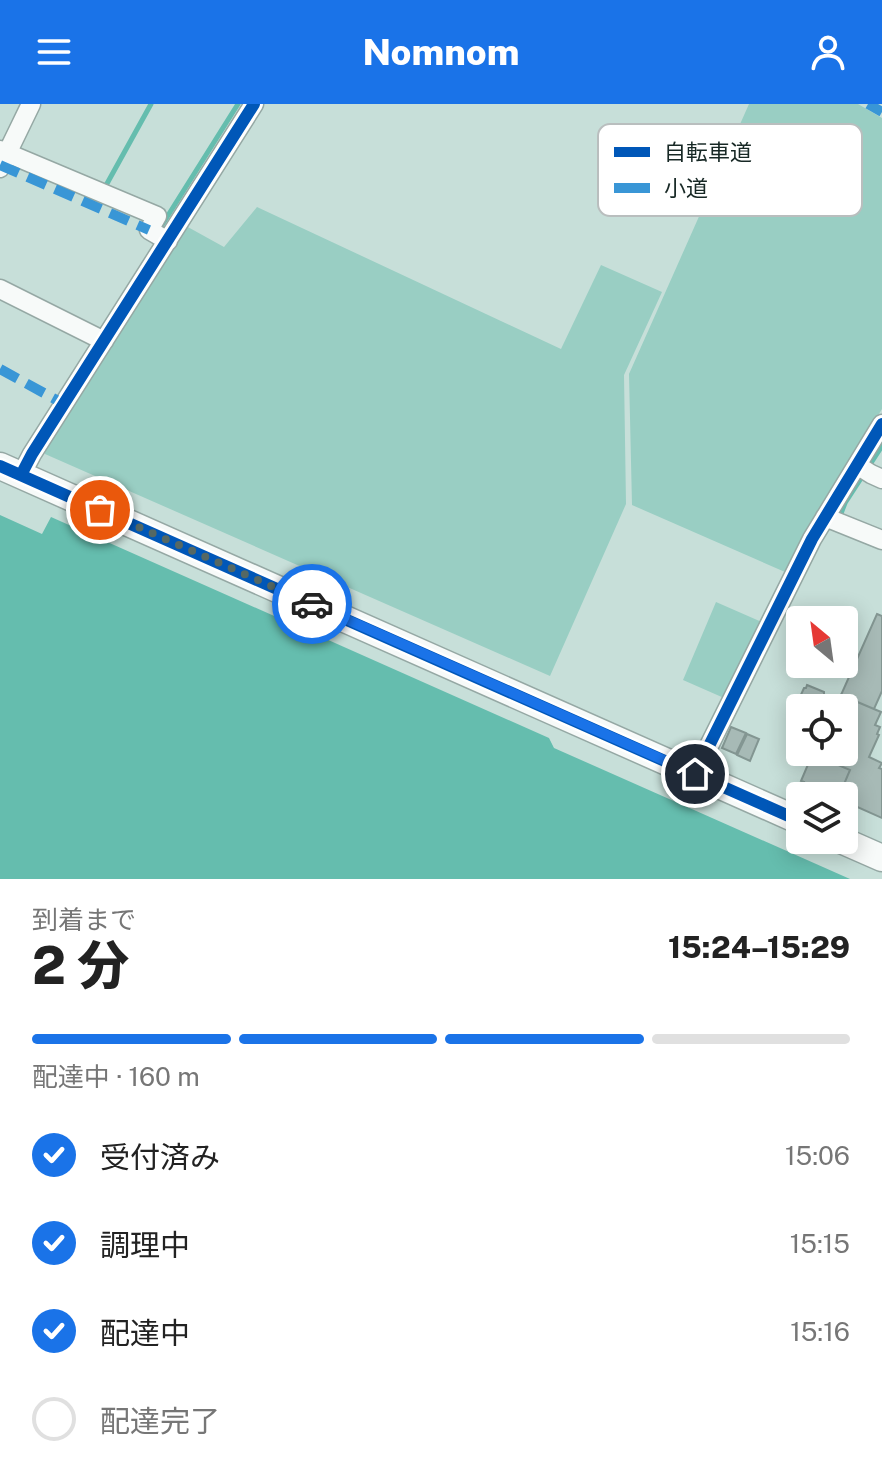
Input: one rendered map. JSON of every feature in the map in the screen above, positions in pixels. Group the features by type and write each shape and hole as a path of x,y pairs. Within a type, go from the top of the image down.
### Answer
{"street":[{"path":"31,104 4,158 157,216 149,230 168,241"},
{"path":"10,470 32,454 254,104"},
{"path":"0,289 104,341"},
{"path":"695,774 825,517 867,472 882,424"},
{"path":"10,470 786,815"},
{"path":"825,517 882,540"},
{"path":"858,847 882,858"}],"shaded area":[{"path":"749,104 858,104 882,118 882,409 816,514 785,572 632,505 629,374 699,216 862,216 862,124 740,124"},
{"path":"257,207 561,349 601,265 662,292 624,375 626,504 550,676 45,454 44,447 186,226 224,247"},
{"path":"0,515 42,534 51,517 549,738 554,748 786,851 786,854 794,854 850,879 0,879"},
{"path":"716,602 764,623 724,698 683,680"}],"building":[{"path":"877,614 882,616 882,691 874,709 858,702 858,694 841,694 849,678 858,678 858,657"},
{"path":"807,685 824,694 801,694"},
{"path":"858,702 881,712 875,725 880,727 879,735 869,757 882,763 879,768 882,769 882,818 858,807 858,782 845,782 850,770 841,766 858,766"},
{"path":"731,727 746,733 736,754 722,748"},
{"path":"747,734 759,739 750,761 737,755"},
{"path":"807,766 841,766 850,770 845,782 801,781"}],"waterway":[{"path":"104,189 151,104"},
{"path":"156,223 162,225 238,104"},
{"path":"842,516 845,503 882,446"}],"marked path":[{"path":"868,104 882,112"},
{"path":"0,165 149,230"},
{"path":"0,369 64,404"}],"cycle path":[{"path":"21,475 254,104"},
{"path":"695,774 812,539 882,424"},
{"path":"0,466 786,815"}],"way so far":[{"path":"100,510 312,604"}],"route":[{"path":"312,604 695,774"}]}
